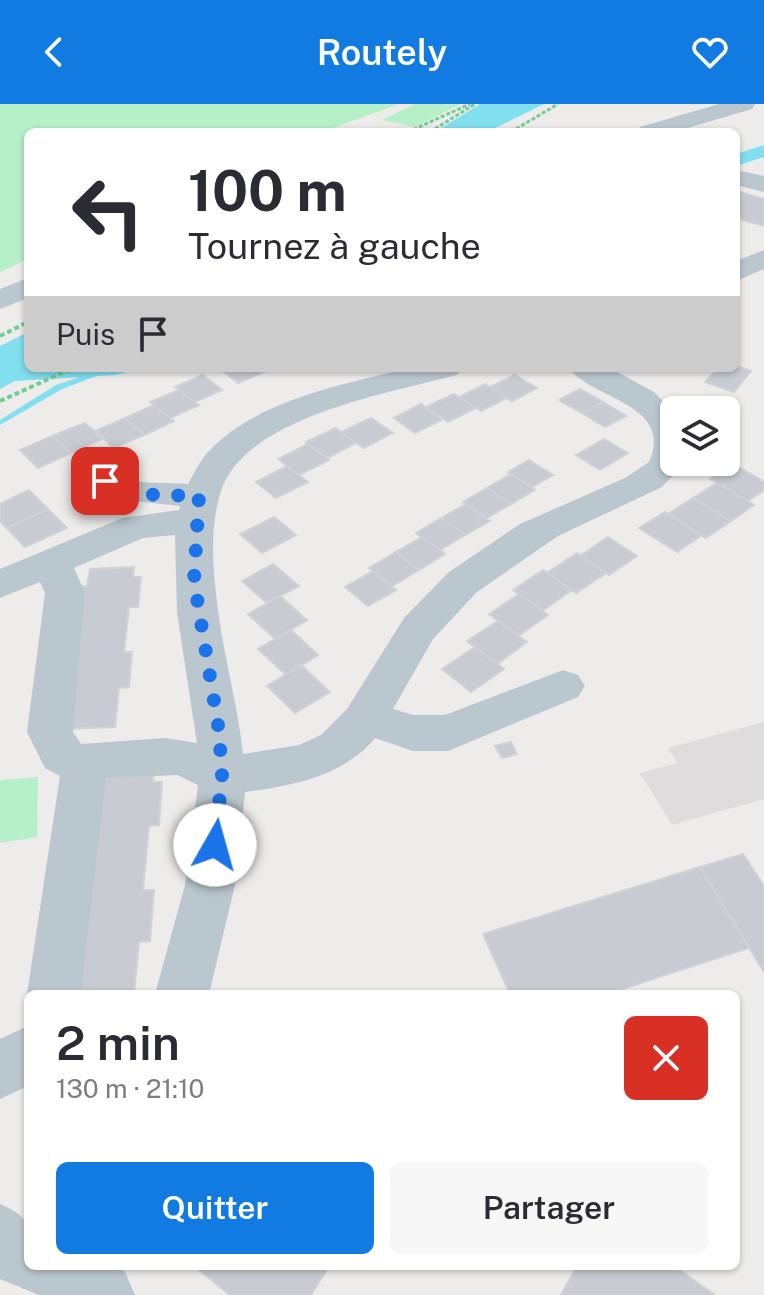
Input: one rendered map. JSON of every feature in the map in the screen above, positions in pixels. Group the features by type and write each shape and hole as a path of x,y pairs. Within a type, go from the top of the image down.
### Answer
{"street":[{"path":"661,128 738,105 745,123 755,129"},
{"path":"740,270 764,258"},
{"path":"0,300 24,289"},
{"path":"183,990 209,888 222,775 219,731 196,604 198,508 218,462 242,440 264,426 313,406 432,372"},
{"path":"52,563 65,593 50,732 61,755 77,763 184,757 222,775 296,764 318,757 350,738 367,718 384,682 412,638 462,582 513,545 565,516 644,482 667,462 671,439 654,410 620,386 593,372"},
{"path":"95,471 118,490 198,508"},
{"path":"0,584 136,527 198,508"},
{"path":"367,718 413,733 448,733 563,686"},
{"path":"55,990 85,762"},
{"path":"0,1071 24,1056"},
{"path":"0,1236 4,1245 24,1256"}],"path":[{"path":"417,128 470,104"},
{"path":"436,128 475,104"},
{"path":"518,128 558,104"},
{"path":"0,336 24,324"},
{"path":"0,401 64,372"}],"shaded area":[{"path":"764,722 764,799 672,825 640,773 677,763 668,748"}],"green space":[{"path":"0,104 399,104 333,128 24,128 24,261 0,272"},
{"path":"415,104 461,104 415,127 382,120"},
{"path":"38,777 37,837 0,843 0,780"}],"water":[{"path":"480,104 544,104 495,128 441,128"},
{"path":"24,334 24,372 32,372 0,389 0,346"}],"building":[{"path":"740,192 764,199 764,226 740,219"},
{"path":"740,367 751,371 734,392 705,382 714,372 740,372"},
{"path":"224,372 264,372 238,383"},
{"path":"203,375 222,390 194,402 175,387"},
{"path":"515,375 537,388 512,401 490,387"},
{"path":"485,384 507,398 481,411 459,397"},
{"path":"580,389 603,402 582,413 559,400"},
{"path":"179,390 199,405 170,418 150,402"},
{"path":"454,394 476,408 448,422 426,407"},
{"path":"603,402 626,416 605,427 582,413"},
{"path":"421,404 443,419 415,433 394,418"},
{"path":"154,405 174,421 144,435 125,418"},
{"path":"125,418 144,435 114,448 95,431"},
{"path":"371,418 393,433 364,448 342,432"},
{"path":"85,423 103,439 71,453 52,436"},
{"path":"336,428 356,443 327,458 306,442"},
{"path":"52,436 71,453 38,468 20,450"},
{"path":"604,439 628,453 600,470 576,455"},
{"path":"308,444 329,460 299,475 278,459"},
{"path":"529,460 553,475 532,487 508,472"},
{"path":"287,466 308,482 276,498 256,482"},
{"path":"740,468 764,482 764,490 748,501 710,479 715,476 740,476"},
{"path":"511,474 535,490 511,504 487,488"},
{"path":"717,483 754,505 731,521 693,498"},
{"path":"487,488 511,504 487,518 463,502"},
{"path":"29,490 48,509 7,528 0,521 0,504"},
{"path":"693,498 731,521 706,538 668,514"},
{"path":"466,504 490,521 465,535 441,518"},
{"path":"48,509 67,528 25,547 7,528"},
{"path":"665,512 702,535 677,552 639,528"},
{"path":"274,517 296,535 262,553 240,534"},
{"path":"441,518 465,535 440,550 416,533"},
{"path":"422,537 445,554 419,570 396,552"},
{"path":"608,537 637,556 609,575 580,556"},
{"path":"396,552 419,570 392,586 369,568"},
{"path":"577,553 606,573 576,593 547,573"},
{"path":"273,564 299,586 267,603 242,581"},
{"path":"134,567 133,577 141,577 138,607 129,607 124,652 132,652 129,687 119,688 115,727 65,729 78,587 87,586 90,569"},
{"path":"543,570 572,590 542,611 513,590"},
{"path":"373,571 396,590 368,606 345,587"},
{"path":"519,594 548,615 518,636 489,614"},
{"path":"280,596 307,620 275,639 248,614"},
{"path":"498,621 527,642 497,664 467,641"},
{"path":"291,630 318,655 286,675 258,649"},
{"path":"475,647 504,669 471,692 442,669"},
{"path":"301,665 330,692 295,713 267,686"},
{"path":"511,742 517,754 502,758 495,746"},
{"path":"154,768 153,782 162,782 159,825 149,826 143,890 154,890 150,941 139,942 134,990 74,990 102,770"},
{"path":"743,854 764,886 764,972 700,867"},
{"path":"700,867 749,948 619,990 508,990 483,934"},
{"path":"199,1270 327,1270 311,1295 230,1295"},
{"path":"575,1270 680,1270 715,1295 561,1295"}],"waterway":[{"path":"740,159 764,151"},
{"path":"1,375 50,372"},
{"path":"0,423 59,387 103,372"}],"route":[{"path":"105,481 118,490 132,493 199,496 194,580 219,731 222,775 215,845"}]}
